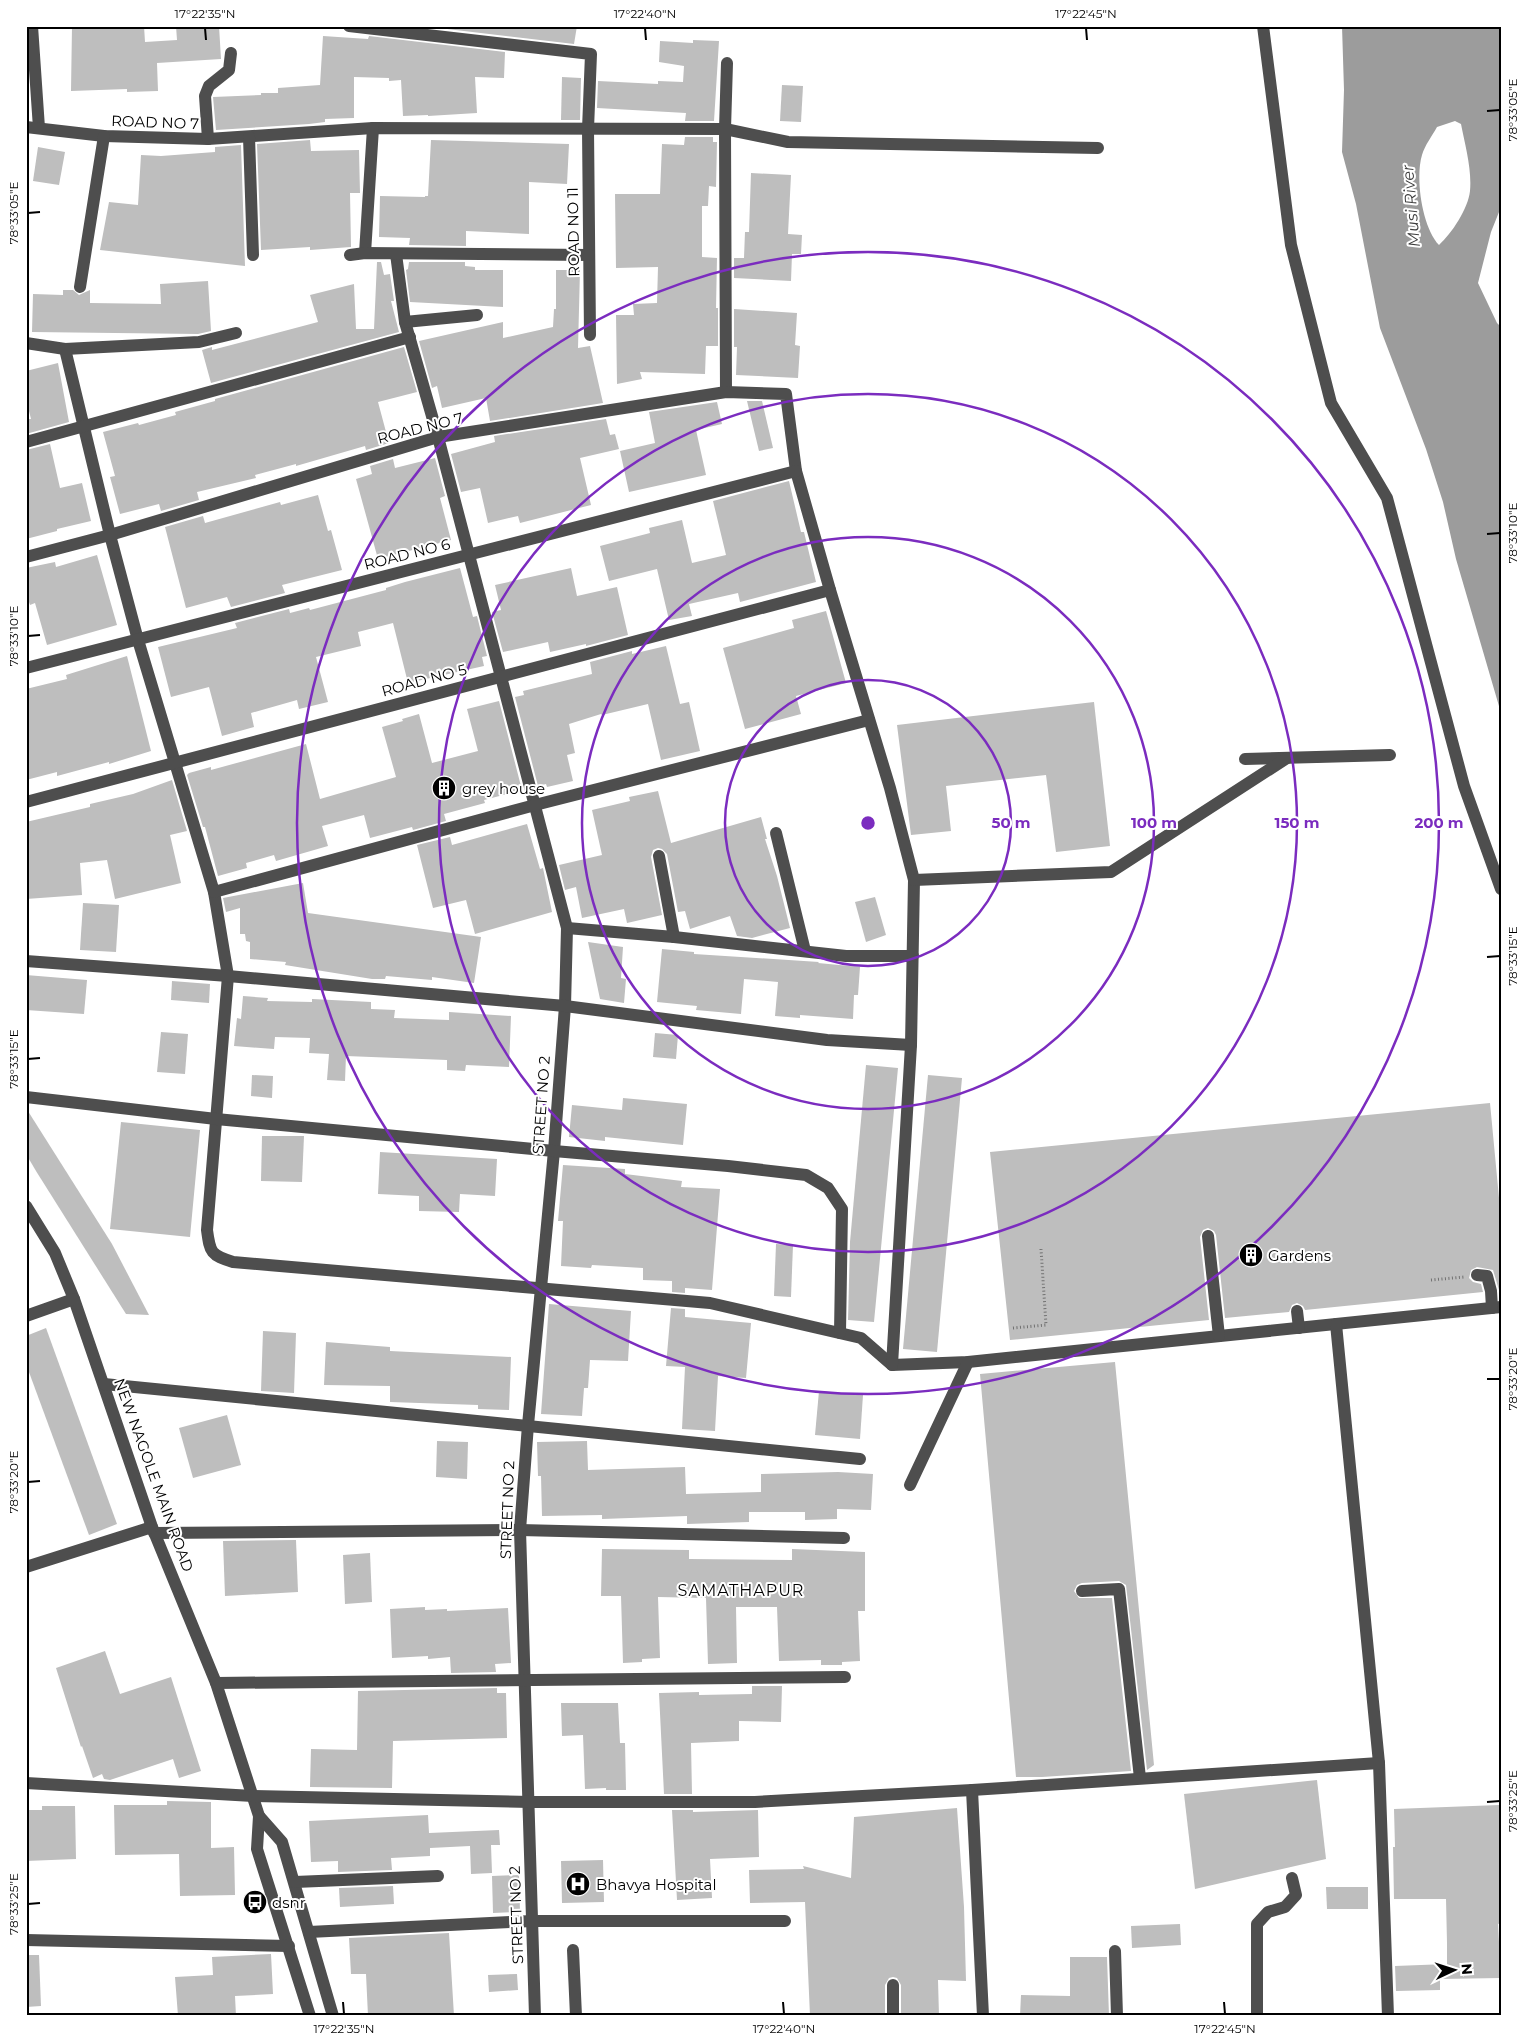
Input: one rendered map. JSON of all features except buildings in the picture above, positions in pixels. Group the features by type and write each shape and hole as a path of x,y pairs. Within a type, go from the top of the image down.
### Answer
{"street":[{"path":"32,26 29,44 32,128"},
{"path":"349,26 590,54 588,129"},
{"path":"1263,26 1290,245 1331,403 1386,498 1464,786 1501,890"},
{"path":"208,139 206,96 209,86 229,70 231,53"},
{"path":"726,392 725,129 727,63"},
{"name":"ROAD NO 7","path":"32,128 104,136 208,139 249,138 374,128 725,129 788,142 1098,148"},
{"path":"365,253 374,128"},
{"name":"ROAD NO 11","path":"588,129 590,335"},
{"path":"80,287 104,136"},
{"path":"249,138 253,255"},
{"path":"350,255 365,253 589,255"},
{"name":"STREET NO 2","path":"396,254 405,322 470,555 567,928 565,1006 554,1152 520,1530 530,1802 535,2016"},
{"path":"405,322 477,315"},
{"path":"26,343 65,349 199,342 236,333"},
{"path":"26,442 410,337"},
{"path":"65,349 110,535 138,640 214,892 228,976 207,1230 209,1249 216,1257 233,1262 710,1303 861,1338 892,1365 968,1362 1496,1307 1486,1276 1477,1275"},
{"name":"ROAD NO 7","path":"26,556 110,535 438,437 726,392 786,394 796,471"},
{"path":"796,471 890,788 914,880 911,1046 892,1365"},
{"name":"ROAD NO 6","path":"26,668 796,471"},
{"name":"ROAD NO 5","path":"26,802 830,590"},
{"path":"214,892 535,804 870,720"},
{"path":"1245,759 1390,755"},
{"path":"914,880 1111,872 1287,758"},
{"path":"776,833 805,951"},
{"path":"659,856 674,937"},
{"path":"567,928 674,937 846,956 913,956"},
{"path":"26,961 228,976 565,1006 826,1040 911,1046"},
{"path":"26,1096 216,1119 554,1152 728,1166 806,1175 828,1188 842,1209 840,1333"},
{"name":"NEW NAGOLE MAIN ROAD","path":"26,1206 55,1253 74,1299 153,1530 216,1683 259,1816 257,1849 310,2016"},
{"path":"1208,1236 1219,1336"},
{"path":"26,1316 74,1299"},
{"path":"1297,1311 1299,1328"},
{"path":"1336,1324 1379,1763 1388,2016"},
{"path":"910,1485 968,1362"},
{"path":"104,1384 860,1459"},
{"path":"26,1567 153,1530 520,1530 844,1538"},
{"path":"1082,1591 1118,1589 1140,1778"},
{"path":"216,1683 845,1676"},
{"path":"26,1783 253,1796 530,1802 755,1802 972,1790 1379,1763"},
{"path":"972,1790 983,2016"},
{"name":"NEW NAGOLE MAIN ROAD","path":"259,1816 282,1842 333,2016"},
{"path":"294,1882 438,1876"},
{"path":"1257,2016 1257,1924 1268,1912 1285,1907 1296,1895 1292,1878"},
{"path":"309,1932 532,1921 785,1921"},
{"path":"26,1940 289,1946"},
{"path":"573,1950 576,2016"},
{"path":"1115,1951 1117,2016"},
{"path":"893,1985 893,2016"}],"path":[{"path":"1013,1328 1046,1325 1041,1250"},
{"path":"1431,1280 1477,1275"}],"water":[{"name":"Musi River","path":"1342,26 1501,26 1501,207 1491,232 1478,283 1497,323 1501,327 1501,713 1456,559 1443,502 1426,449 1380,328 1356,204 1342,152 1344,90","holes":["1455,121 1461,124 1469,166 1469,198 1459,220 1439,245 1433,237 1424,215 1420,189 1420,165 1425,148 1437,127"]}],"place":[{"name":"grey house","path":"444,788"},
{"name":"Gardens","path":"1251,1255"},
{"name":"Bhavya Hospital","path":"578,1884"},
{"name":"dsnr","path":"255,1902"}],"district":[{"name":"SAMATHAPUR","path":"741,1590"}]}
